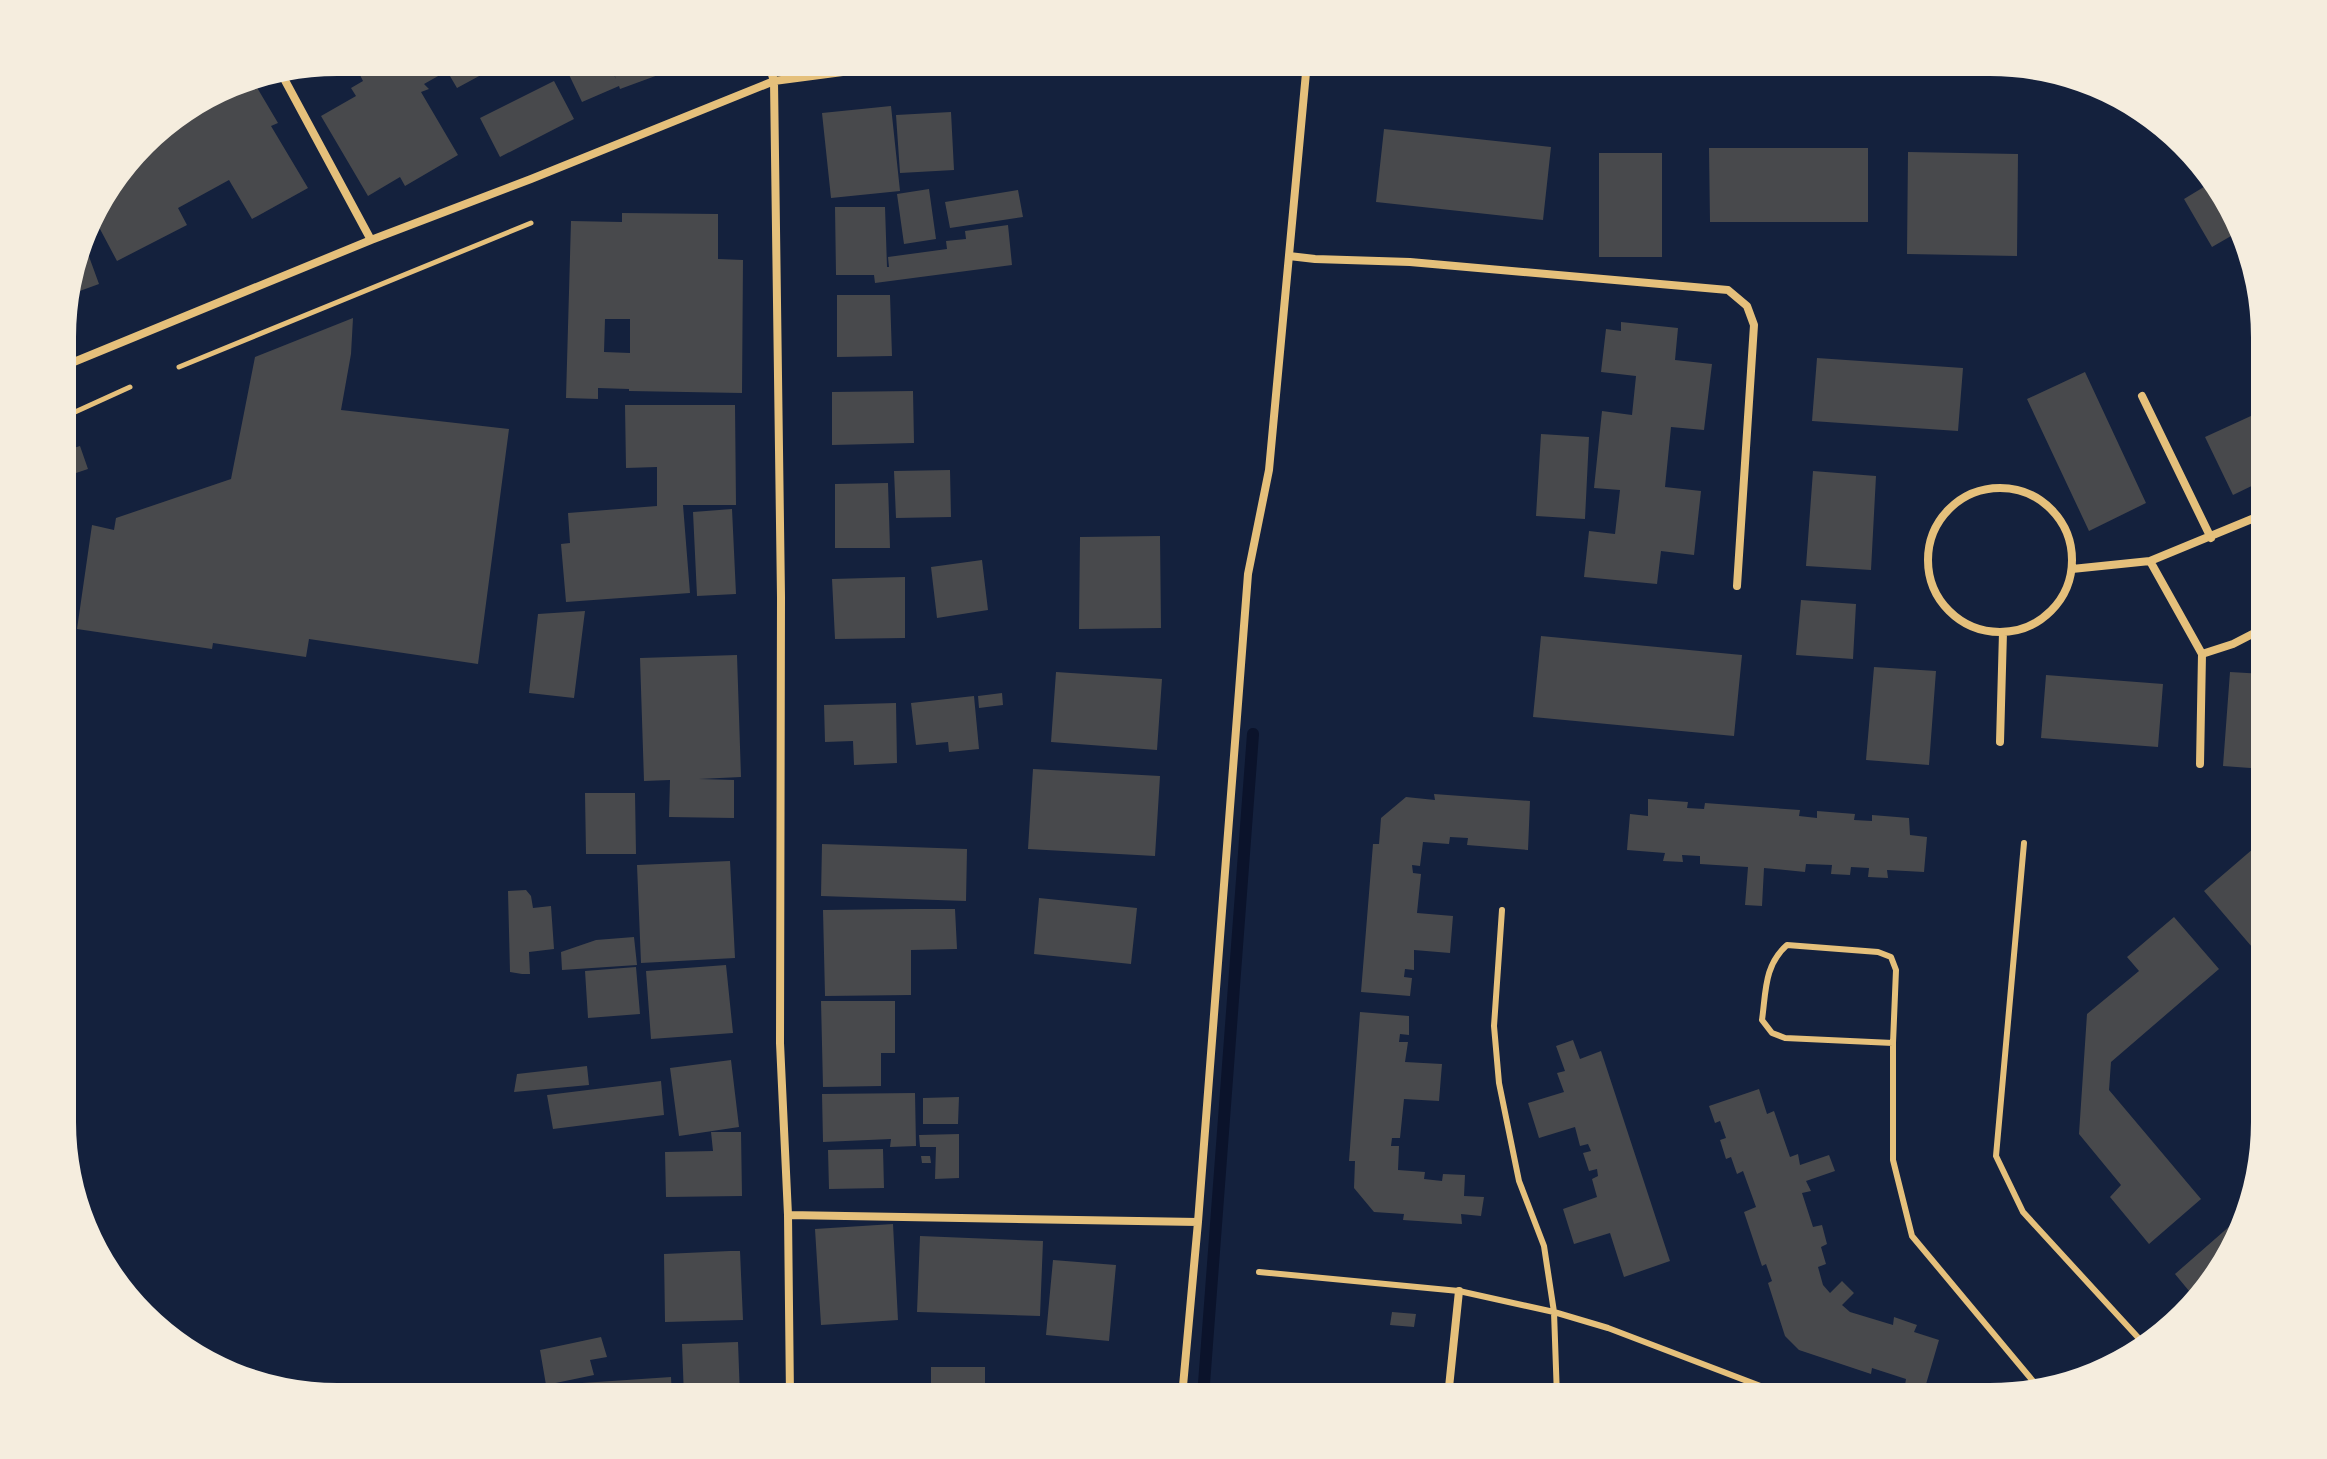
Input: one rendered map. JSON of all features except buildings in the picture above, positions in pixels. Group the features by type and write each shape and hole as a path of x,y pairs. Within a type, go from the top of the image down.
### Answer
{"street":[{"path":"772,76 781,597 780,1043 788,1215 790,1383"},
{"path":"76,361 371,240 774,81 812,76"},
{"path":"1183,1382 1248,574 1269,470 1306,76"},
{"path":"286,82 371,240"},
{"path":"1289,256 1410,262 1728,290 1747,306 1754,325 1737,586"},
{"path":"2142,396 2211,538"},
{"path":"1997,487 2022,491 2044,502 2062,521 2071,544 2072,569 2065,593 2049,613 2028,627 2003,632 1978,629 1956,617 1938,599 1928,575 1928,550 1935,526 1950,506 1972,493 1997,487"},
{"path":"2072,569 2150,561 2250,520"},
{"path":"2150,561 2202,654 2200,764"},
{"path":"2000,742 2003,632"},
{"path":"2202,654 2250,635"},
{"path":"788,1215 1198,1222"},
{"path":"1450,1382 1459,1291"}],"lane":[{"path":"2024,843 1996,1156 2023,1212 2137,1337"},
{"path":"1502,910 1494,1026 1499,1083 1519,1181 1544,1246 1554,1312 1556,1382"},
{"path":"1893,1043 1785,1038 1772,1033 1762,1020 1770,967 1775,956 1787,945 1878,952 1891,957 1896,970 1893,1160 1912,1236 2031,1379"},
{"path":"1259,1272 1459,1291 1554,1312 1608,1328 1750,1382"}],"path":[{"path":"179,367 531,223"},
{"path":"76,410 130,387"}],"waterway":[{"path":"1204,1382 1253,734"}]}
